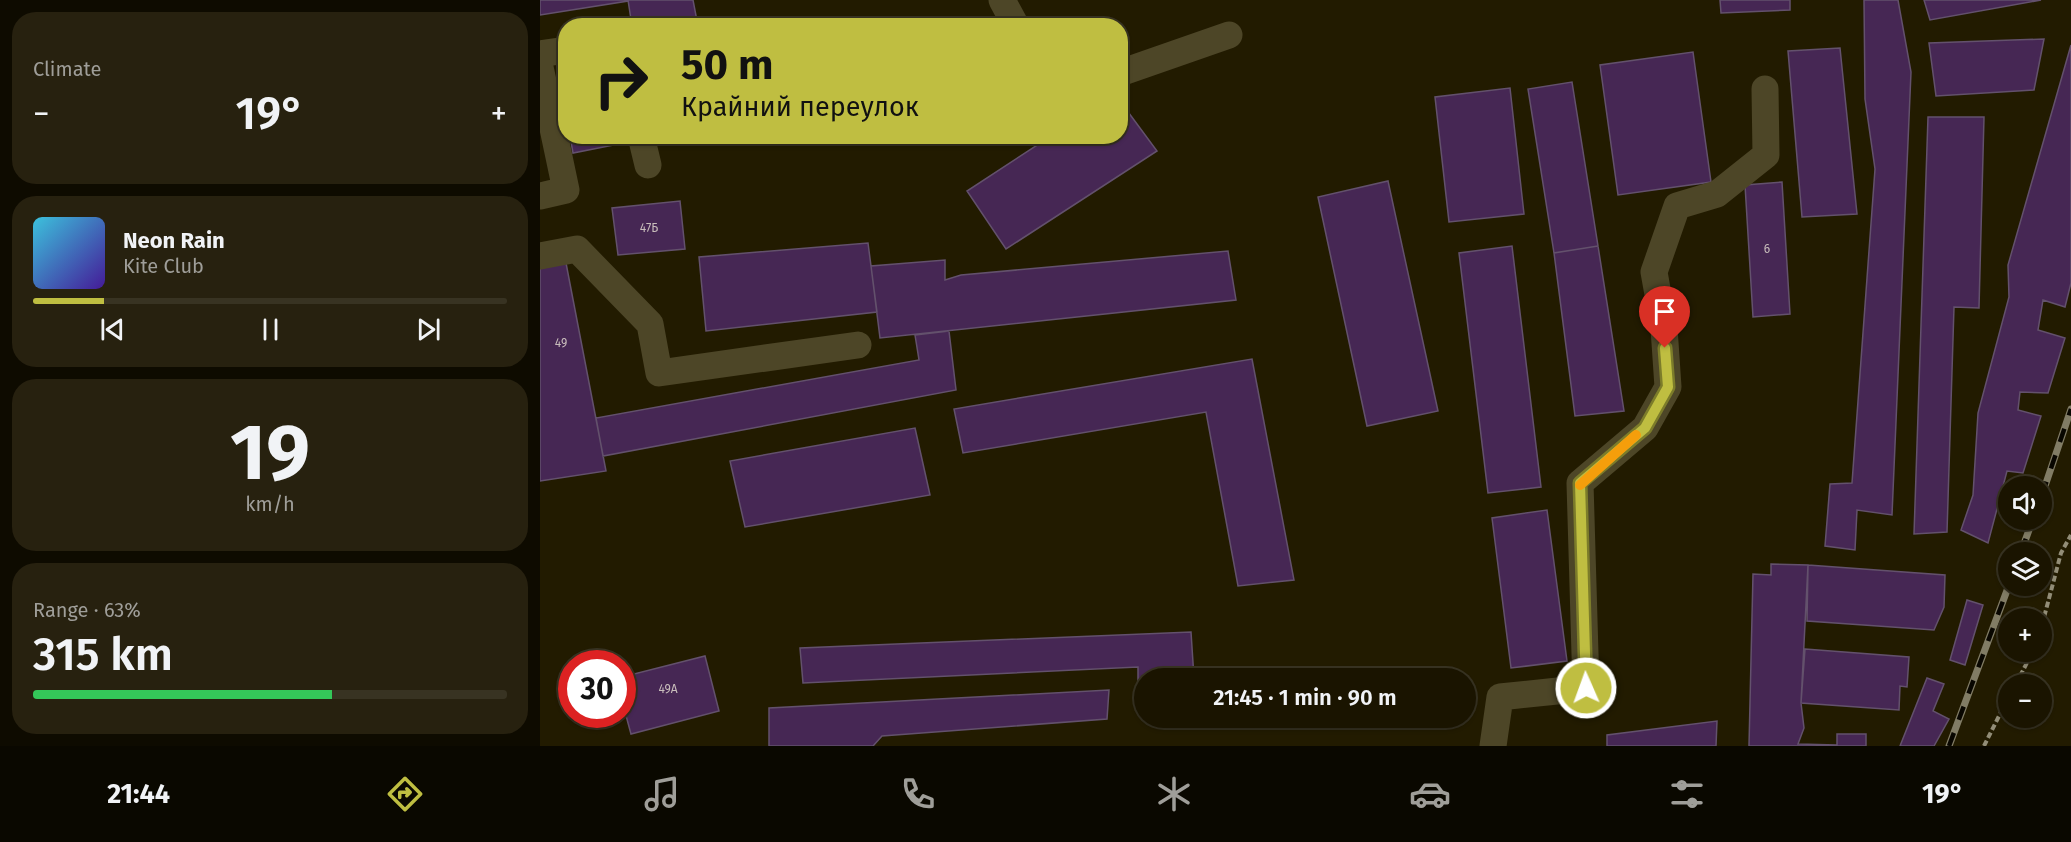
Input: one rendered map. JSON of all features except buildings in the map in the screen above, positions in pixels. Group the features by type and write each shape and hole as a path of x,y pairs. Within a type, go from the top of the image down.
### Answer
{"street":[{"path":"1002,0 1012,18"},
{"path":"1128,71 1229,35"},
{"path":"540,54 558,51"},
{"path":"540,67 566,190 540,196"},
{"path":"1493,746 1500,697 1586,688 1580,483 1645,428 1668,387 1664,328 1654,272 1677,206 1717,194 1766,155 1765,89"},
{"path":"643,144 648,165"},
{"path":"540,256 577,249 650,324 659,373 858,345"}],"path":[{"path":"2047,608 2061,553 2071,535"},
{"path":"1984,746 1998,718"}],"railway":[{"path":"2048,476 2071,409"},
{"path":"2025,542 2029,530"},
{"path":"1949,746 2005,596"}],"slow traffic":[{"path":"1580,485 1636,435"}],"route":[{"path":"1586,688 1580,483 1645,428 1668,387 1665,348"}]}
